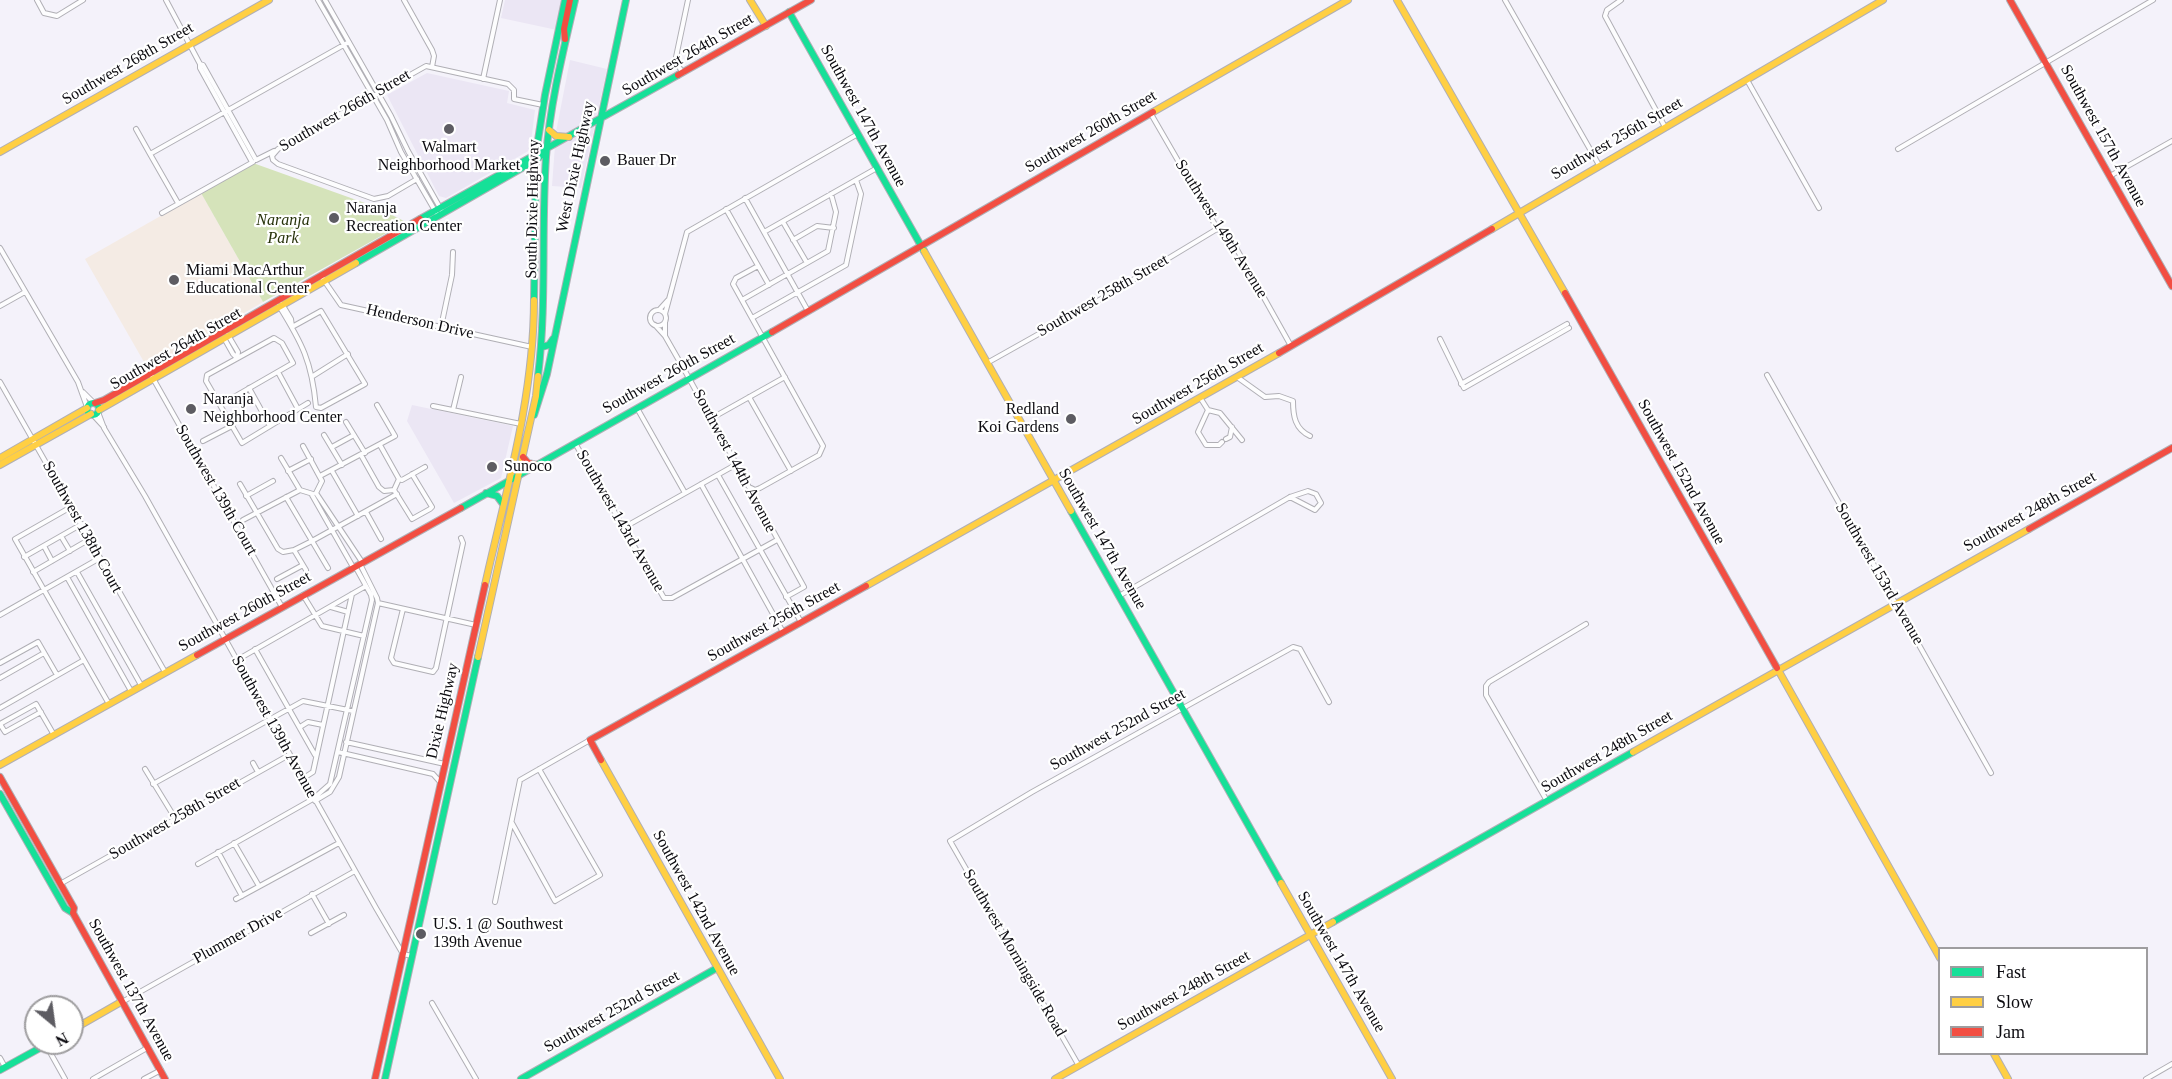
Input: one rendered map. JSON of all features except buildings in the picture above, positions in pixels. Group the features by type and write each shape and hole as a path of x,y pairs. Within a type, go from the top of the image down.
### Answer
{"main road":[{"name":"Southwest 268th Street","path":"0,152 269,0"},
{"name":"South Dixie Highway","path":"532,347 536,157 543,105 565,0"},
{"path":"565,46 564,29 570,0"},
{"name":"South Dixie Highway","path":"532,420 542,347 546,150 575,0"},
{"name":"West Dixie Highway","path":"532,420 540,400 626,0"},
{"path":"750,0 766,26"},
{"name":"Southwest 264th Street","path":"0,459 93,409 811,0"},
{"name":"Southwest 260th Street","path":"0,765 763,337 1348,0"},
{"name":"Southwest 152nd Avenue","path":"1397,0 1520,212 1938,954"},
{"name":"Southwest 256th Street","path":"590,740 1201,399 1883,0"},
{"name":"Southwest 157th Avenue","path":"2010,0 2172,286"},
{"name":"Southwest 147th Avenue","path":"789,12 1392,1079"},
{"path":"549,130 555,135 569,137"},
{"name":"Southwest 264th Street","path":"151,376 226,336 323,278"},
{"path":"532,347 549,345 553,339"},
{"name":"Dixie Highway","path":"375,1079 508,481 532,347"},
{"name":"Dixie Highway","path":"385,1079 532,420"},
{"name":"Southwest 264th Street","path":"0,465 34,442"},
{"name":"Southwest 248th Street","path":"1055,1079 2172,448"},
{"path":"523,457 528,463 537,465"},
{"path":"486,493 496,496 503,504"},
{"name":"Southwest 142nd Avenue","path":"590,740 780,1079"},
{"name":"Southwest 137th Avenue","path":"0,777 74,908 73,913"},
{"name":"Southwest 137th Avenue","path":"0,794 64,908 73,913 165,1079"},
{"name":"Southwest 252nd Street","path":"521,1079 717,968"},
{"path":"84,1023 121,1002"},
{"path":"3,1069 28,1055"},
{"path":"1995,1055 2008,1079"}],"street":[{"path":"37,0 44,13 57,16 83,0"},
{"path":"166,0 254,161"},
{"path":"318,0 417,179 439,212"},
{"path":"325,0 378,93 439,212"},
{"path":"404,0 432,50 434,56 432,67"},
{"path":"483,79 500,0"},
{"path":"683,73 676,62 676,57 688,0"},
{"path":"1505,0 1599,165"},
{"path":"1621,0 1607,10 1605,16 1665,127"},
{"path":"1898,149 2153,0"},
{"path":"150,154 349,42"},
{"name":"Southwest 266th Street","path":"417,179 388,196 378,199 278,165 272,156 274,151 420,69 432,67 512,86 514,99 543,105"},
{"path":"1747,80 1819,208"},
{"name":"Southwest 149th Avenue","path":"1150,113 1217,228 1235,246 1291,346"},
{"path":"136,129 178,203"},
{"path":"668,300 651,315 651,320 655,325 665,321 668,300 686,234 691,229 858,134"},
{"path":"2110,176 2172,141"},
{"path":"162,213 274,151"},
{"path":"764,232 877,168"},
{"path":"752,318 844,267 848,262 861,194 856,180"},
{"path":"742,300 828,251 836,210 831,194"},
{"path":"745,198 808,311"},
{"path":"726,209 769,285"},
{"path":"783,222 807,263"},
{"path":"793,240 817,226 834,228"},
{"name":"Southwest 258th Street","path":"987,363 1101,299 1217,228"},
{"name":"Southwest 139th Avenue","path":"0,248 145,496 314,800 403,954"},
{"path":"441,327 452,275 453,252"},
{"path":"751,488 755,490 760,488 819,455 823,446 733,284 734,281 758,266"},
{"name":"Henderson Drive","path":"323,278 341,305 532,347"},
{"path":"0,306 26,292"},
{"path":"280,305 307,357 313,376 316,406 321,408 365,384 321,311 292,327"},
{"path":"659,310 665,314"},
{"name":"Southwest 144th Avenue","path":"665,321 665,336"},
{"name":"Southwest 144th Avenue","path":"655,325 665,336 712,418 804,587 786,597"},
{"path":"1440,339 1461,384 1568,326"},
{"path":"226,336 237,357"},
{"path":"220,405 293,363 282,343 274,338 207,375 206,381 242,443 308,403"},
{"path":"313,376 348,354"},
{"path":"278,372 298,409"},
{"name":"Southwest 153rd Avenue","path":"1767,375 1992,773"},
{"name":"Southwest 139th Court","path":"151,376 282,607"},
{"path":"453,410 461,376"},
{"path":"712,418 785,377"},
{"path":"1238,377 1265,398 1279,396 1293,401 1293,412 1298,427 1310,435"},
{"name":"Southwest 138th Court","path":"0,382 165,672"},
{"path":"249,388 270,426"},
{"path":"749,397 791,471"},
{"path":"1201,399 1208,410 1220,413 1242,440"},
{"path":"320,476 395,436 377,405"},
{"path":"433,406 520,424"},
{"path":"637,407 685,493"},
{"path":"1208,410 1198,432 1206,445 1219,444 1230,437 1232,427"},
{"path":"346,422 380,487 384,492 395,492"},
{"path":"203,441 232,426"},
{"path":"324,435 342,465"},
{"path":"332,447 354,435"},
{"name":"Southwest 143rd Avenue","path":"575,443 661,596 666,599 672,598 743,559"},
{"path":"240,484 278,549 283,552 294,550 366,512 395,492 399,479 380,444"},
{"path":"303,446 322,483 314,494"},
{"path":"281,458 300,490 314,494 351,542 372,600 330,784 314,800"},
{"path":"288,471 311,459"},
{"path":"623,528 737,464"},
{"path":"399,479 425,467"},
{"path":"332,471 357,516"},
{"path":"395,492 412,519 432,507 412,474"},
{"path":"718,475 801,622"},
{"path":"246,496 273,481"},
{"path":"701,484 783,632"},
{"path":"243,520 300,490"},
{"path":"1119,597 1290,497 1308,491 1316,494 1321,503 1315,510 1290,497"},
{"path":"198,864 330,792 336,784 378,603 358,564 332,531 314,494"},
{"path":"286,497 328,568"},
{"path":"71,507 15,539 109,704"},
{"path":"322,513 327,510"},
{"path":"366,512 381,539"},
{"path":"24,557 81,524"},
{"path":"61,536 70,551"},
{"path":"403,609 391,658 394,663 433,672 436,668 464,543 461,538"},
{"path":"33,572 90,539"},
{"path":"743,559 777,540"},
{"path":"44,546 52,561"},
{"path":"294,550 306,570"},
{"path":"0,615 100,558"},
{"path":"277,579 303,565"},
{"path":"77,572 141,685"},
{"path":"67,578 131,691"},
{"path":"237,660 366,586"},
{"path":"302,778 313,772 352,594"},
{"path":"303,595 322,626 364,636"},
{"path":"378,603 476,625"},
{"path":"330,607 348,612"},
{"path":"1547,801 1486,695 1486,686 1489,681 1586,624"},
{"path":"0,663 38,642 57,675"},
{"name":"Southwest 252nd Street","path":"950,841 1032,792 1183,710 1293,646 1299,649 1329,702"},
{"path":"255,649 316,757"},
{"path":"0,678 44,652"},
{"path":"0,708 84,660"},
{"path":"153,783 306,700 353,711"},
{"path":"41,712 5,732 0,724 33,705 37,705 41,712 54,735"},
{"path":"300,727 308,722 323,725"},
{"name":"Southwest 256th Street","path":"512,823 520,780 590,740"},
{"path":"340,741 445,764"},
{"path":"338,752 433,774 441,783"},
{"name":"Southwest 258th Street","path":"60,884 289,755"},
{"path":"253,763 258,772"},
{"path":"145,769 175,818"},
{"path":"512,823 555,901 600,875 539,769"},
{"path":"495,902 512,823"},
{"name":"Southwest Morningside Road","path":"950,841 1079,1065"},
{"path":"234,843 259,886"},
{"path":"236,899 339,843"},
{"path":"218,852 242,896"},
{"name":"Plummer Drive","path":"121,1002 355,871"},
{"path":"312,894 329,924"},
{"path":"311,933 344,915"},
{"path":"403,954 412,956"},
{"path":"432,1003 476,1079"},
{"path":"93,1079 147,1048"},
{"path":"53,1055 65,1079"},
{"path":"0,1058 3,1069"},
{"path":"2146,1079 2172,1064"},
{"path":"144,1079 160,1070"}],"shaded area":[{"path":"505,0 579,0 571,33 501,18"},
{"path":"570,60 607,69 581,188 552,186 556,132"},
{"path":"427,73 509,91 507,103 535,110 530,150 446,198 439,196 387,95"},
{"name":"Miami MacArthur Educational Center","path":"201,193 263,302 148,369 85,259"},
{"path":"412,405 513,426 501,478 454,503 407,421"}],"green space":[{"name":"Naranja Park","path":"253,163 376,207 406,222 263,302 201,193"}],"traffic: fast":[{"path":"534,300 536,153 545,95 565,0"},
{"path":"538,376 541,349 546,157 558,78 575,0"},
{"path":"534,415 547,374 626,0"},
{"path":"789,12 924,251"},
{"path":"420,219 678,75"},
{"path":"356,263 536,160 545,152"},
{"path":"461,508 772,332"},
{"path":"542,347 549,345 553,339"},
{"path":"95,403 99,409 95,415 91,415 87,407 95,403"},
{"path":"486,493 497,496 503,504"},
{"path":"1071,511 1281,883"},
{"path":"385,1079 478,657"},
{"path":"1333,922 1633,752"},
{"path":"0,794 65,908 73,913"},
{"path":"521,1079 717,968"},
{"path":"0,1070 27,1055"}],"traffic: slow":[{"path":"0,152 269,0"},
{"path":"750,0 766,26"},
{"path":"1153,112 1348,0"},
{"path":"1397,0 1565,293"},
{"path":"1492,229 1883,0"},
{"path":"549,130 556,136 569,137"},
{"path":"924,251 1071,511"},
{"path":"99,410 356,263"},
{"path":"485,585 524,408 533,336 534,300"},
{"path":"866,586 1279,353"},
{"path":"478,657 536,396 538,376"},
{"path":"0,458 87,408"},
{"path":"0,465 91,414"},
{"path":"1633,752 2029,529"},
{"path":"0,765 197,655"},
{"path":"1777,668 1938,954"},
{"path":"601,760 780,1079"},
{"path":"1281,883 1392,1079"},
{"path":"1055,1079 1333,922"},
{"path":"84,1023 121,1002"},
{"path":"1995,1055 2008,1079"}],"traffic: jam":[{"path":"565,39 564,29 570,0"},
{"path":"678,75 811,0"},
{"path":"2010,0 2172,286"},
{"path":"772,332 1153,112"},
{"path":"95,403 104,400 420,219"},
{"path":"1279,353 1492,229"},
{"path":"1565,293 1777,668"},
{"path":"2029,529 2172,448"},
{"path":"523,457 528,463 537,465"},
{"path":"197,655 461,508"},
{"path":"375,1079 485,585"},
{"path":"601,760 590,740 866,586"},
{"path":"0,777 74,908 73,913 165,1079"}],"place":[{"name":"Walmart Neighborhood Market","path":"449,129"},
{"name":"Bauer Dr","path":"605,161"},
{"name":"Naranja Recreation Center","path":"334,218"},
{"name":"Miami MacArthur Educational Center","path":"174,280"},
{"name":"Naranja Neighborhood Center","path":"191,409"},
{"name":"Redland Koi Gardens","path":"1071,419"},
{"name":"Sunoco","path":"492,467"},
{"name":"U.S. 1 @ Southwest 139th Avenue","path":"421,934"}]}
